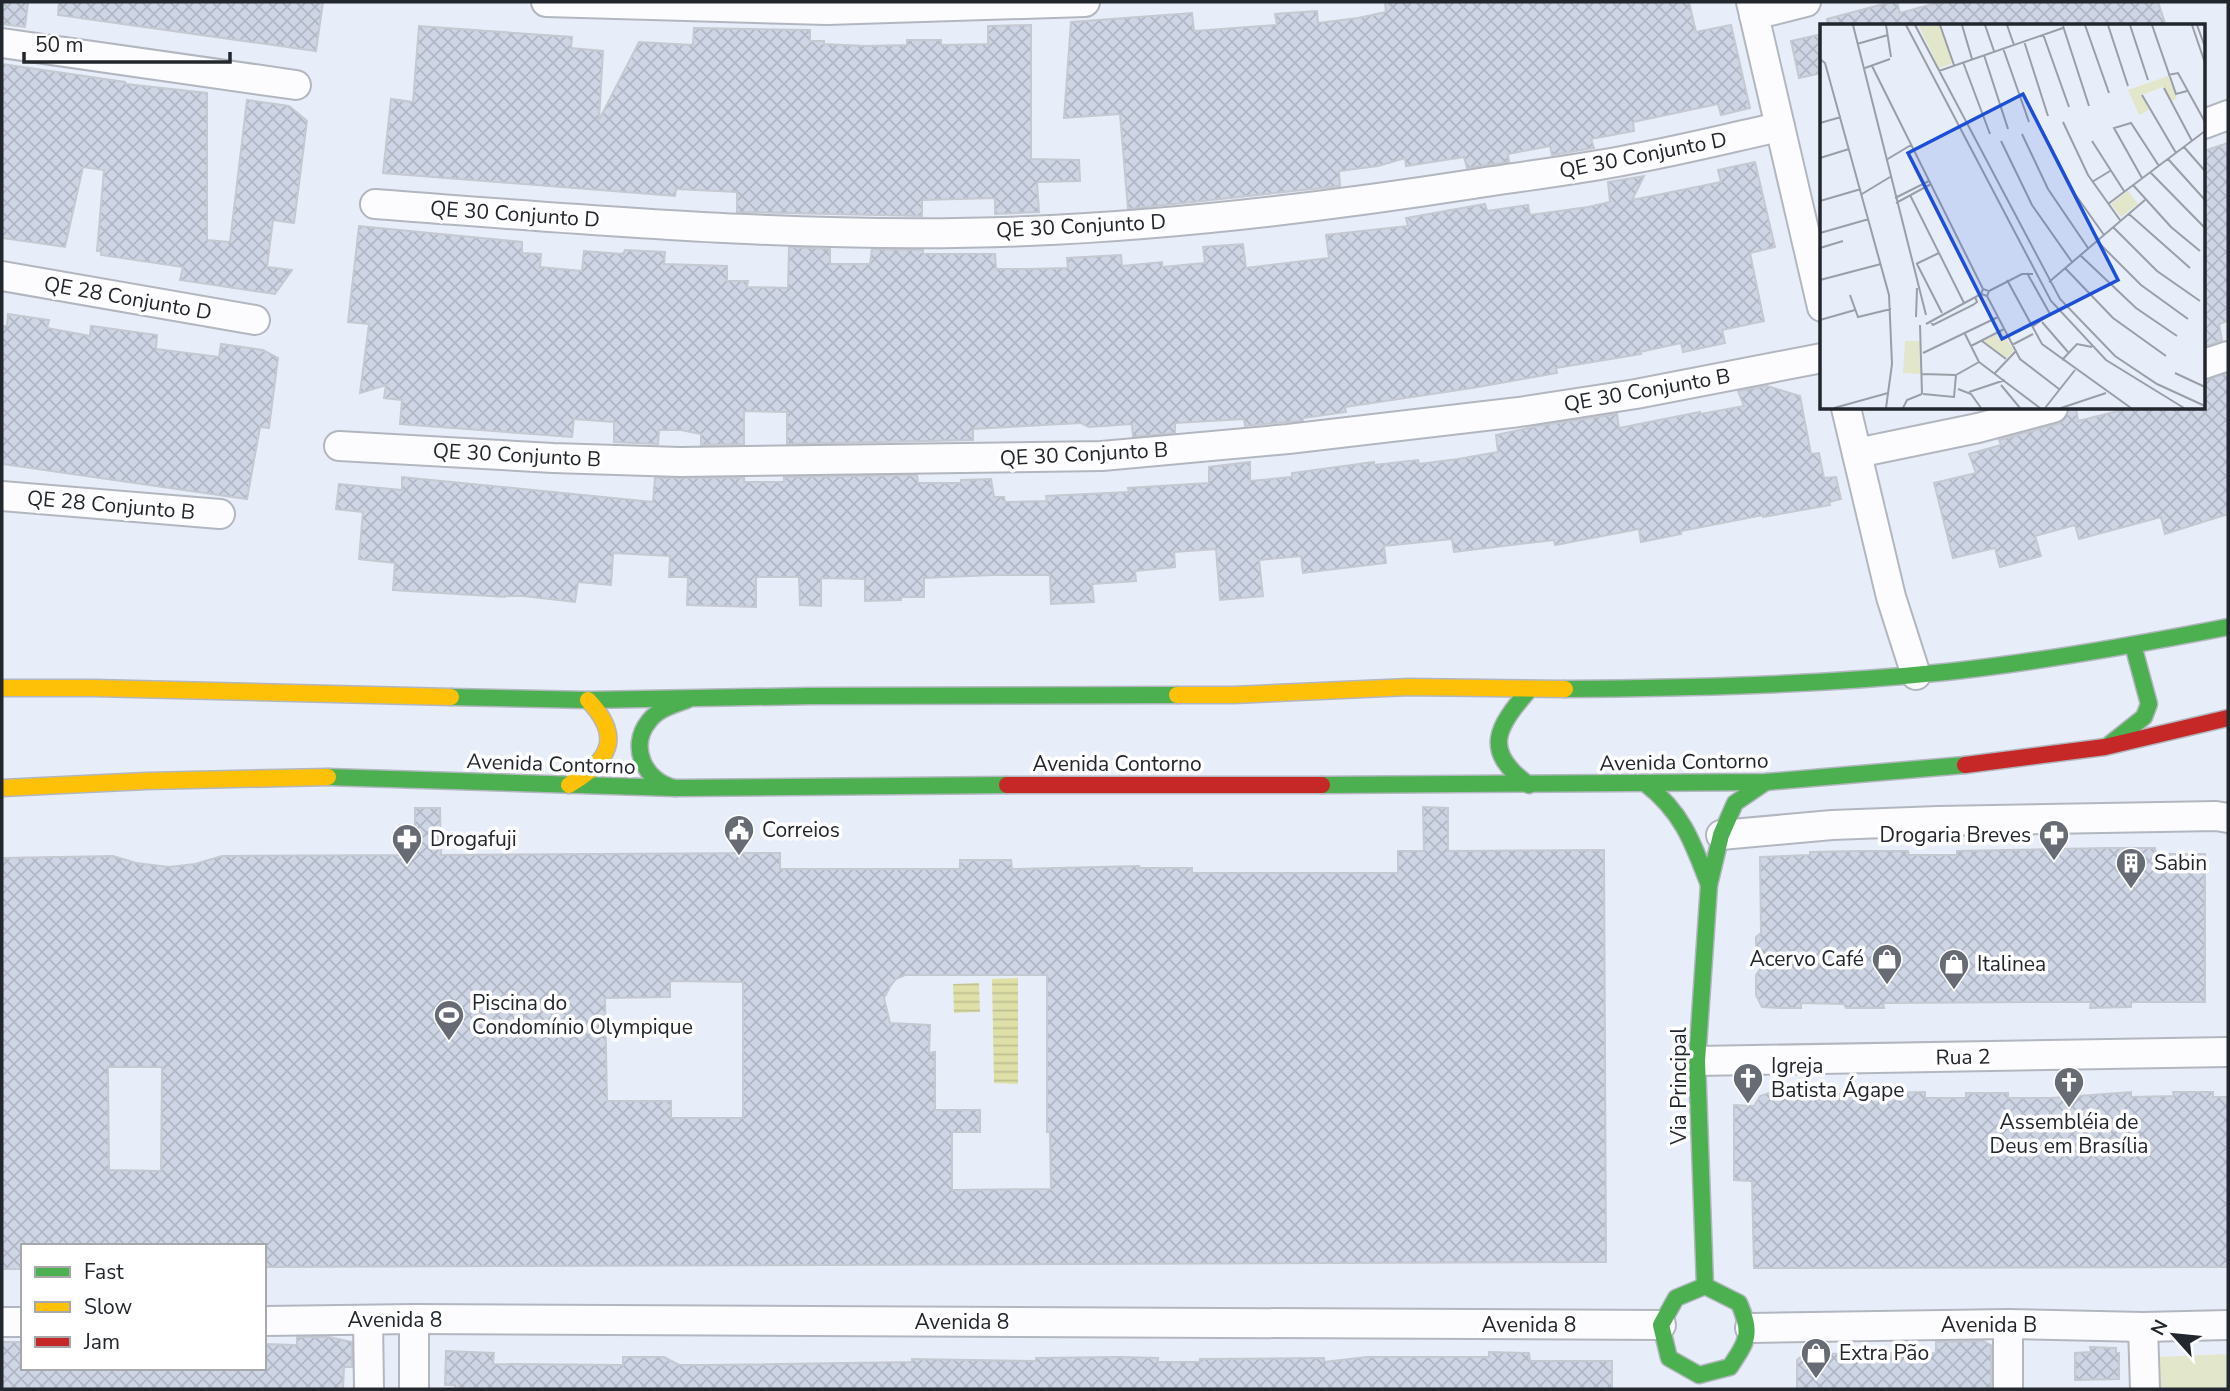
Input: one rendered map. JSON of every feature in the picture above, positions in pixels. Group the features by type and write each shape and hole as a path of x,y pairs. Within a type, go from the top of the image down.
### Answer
{"main road":[{"path":"2,688 687,700 811,696 1234,695 1409,687 1529,691 1741,687 1916,675 2133,645 2228,627"},
{"path":"2105,747 2144,717 2149,704 2133,645"},
{"path":"1529,691 1502,723 1498,741 1502,760 1513,776 1529,785"},
{"path":"569,785 598,766 606,753 609,738 607,723 599,710 588,700"},
{"path":"675,788 659,783 647,772 640,757 639,741 645,726 655,713 687,700"},
{"name":"Avenida Contorno","path":"2,789 146,781 325,777 675,788 1766,782 1946,766 2105,747 2228,718"},
{"name":"Via Principal","path":"1705,1286 1697,1061 1709,885 1721,835 1735,803 1766,782"},
{"name":"Via Principal","path":"1646,784 1665,797 1685,824 1709,885"},
{"path":"1705,1286 1739,1303 1750,1328 1748,1339 1730,1367 1699,1382 1670,1358 1661,1325 1676,1298 1705,1286"}],"street":[{"path":"545,2 827,10 1085,2"},
{"path":"1806,2 1752,8 1780,127 1814,237 1820,290"},
{"path":"2,43 296,85"},
{"path":"2206,123 2228,115"},
{"name":"QE 30 Conjunto D","path":"375,204 693,227 864,232 1027,231 1156,223 1410,194 1630,160 1780,127"},
{"name":"QE 28 Conjunto D","path":"2,276 255,320"},
{"path":"2206,363 2228,356"},
{"name":"QE 30 Conjunto B","path":"339,446 680,462 1102,456 1287,439 1519,412 1636,394 1820,358"},
{"path":"1846,410 1891,597 1916,675"},
{"path":"1857,453 1978,428 2046,410"},
{"name":"QE 28 Conjunto B","path":"2,496 220,514"},
{"path":"1721,835 1832,825 1938,821 2216,816 2228,818"},
{"name":"Rua 2","path":"1697,1061 2228,1052"},
{"path":"414,1319 414,1389"},
{"name":"Avenida 8","path":"266,1321 414,1319 1661,1325"},
{"path":"368,1320 369,1389"},
{"path":"2,1322 21,1322"},
{"path":"2008,1324 2008,1389"},
{"name":"Avenida B","path":"1750,1328 2008,1324 2143,1327 2228,1325"},
{"path":"2143,1327 2145,1389"}],"shaded area":[{"path":"1018,978 1018,1084 994,1083 992,979"},
{"path":"979,983 980,1012 954,1013 953,984"},
{"path":"2228,1354 2228,1389 2158,1389 2158,1357"}],"building":[{"path":"2,2 28,2 25,27 2,24"},
{"path":"59,2 323,2 316,51 58,15"},
{"path":"1385,2 1689,2 1696,32 1731,25 1750,108 1721,115 1718,104 1633,122 1634,131 1591,139 1594,148 1552,155 1550,146 1508,154 1509,162 1467,168 1464,157 1406,166 1405,158 1378,166 1339,171 1340,186 1128,209 1120,114 1064,118 1071,22 1192,13 1194,31 1277,25 1275,14 1317,11 1318,23 1358,18 1386,12"},
{"path":"1891,2 1897,2 1900,13 1940,2 2158,2 2165,24 1828,24 1827,19"},
{"path":"1031,25 1031,159 1079,160 1080,181 1037,182 1039,212 995,214 995,198 922,200 922,216 737,212 737,192 676,189 675,196 383,173 391,99 413,102 419,26 572,37 571,48 603,51 599,120 639,42 693,45 694,28 810,30 810,41 865,46 907,45 907,40 941,40 941,45 988,44 988,26"},
{"path":"1820,34 1820,73 1799,78 1791,41"},
{"path":"2,64 126,84 207,93 207,240 230,242 247,100 289,106 307,121 294,223 273,220 267,267 292,270 275,294 180,280 183,267 101,255 101,251 97,251 104,170 83,167 65,247 2,238"},
{"path":"2228,143 2228,321 2219,324 2222,340 2206,346 2206,150"},
{"path":"1755,162 1775,247 1750,253 1764,321 1722,330 1725,343 1683,352 1681,343 1640,352 1641,354 1556,368 1557,373 1345,407 1346,412 1303,418 1303,421 1245,426 1244,419 1175,423 1175,433 1133,437 1132,424 1089,427 1081,423 973,429 973,440 787,444 787,412 744,411 744,444 701,445 701,434 681,430 659,430 658,444 614,442 614,422 574,419 572,437 400,424 402,400 384,398 386,385 360,393 369,324 348,322 359,226 522,242 522,253 541,254 540,267 582,271 584,251 623,254 625,250 665,252 664,264 727,266 727,281 748,281 747,287 788,288 789,247 830,249 830,264 870,264 872,249 923,250 923,254 995,254 996,269 1028,269 1068,268 1067,258 1121,255 1122,266 1162,262 1162,267 1205,263 1203,247 1243,244 1246,268 1329,258 1326,235 1408,226 1406,218 1485,204 1487,211 1528,205 1530,215 1588,207 1610,202 1608,182 1644,176 1632,200 1721,182 1718,170"},
{"path":"8,314 49,320 47,328 90,336 91,326 157,335 156,349 219,357 221,344 263,350 278,358 269,428 260,427 247,499 2,464 2,326 7,326"},
{"path":"2228,373 2228,514 2165,534 2161,517 2079,539 2075,525 2035,536 2041,556 2000,567 1995,548 1953,558 1934,483 1976,473 1969,454 2001,445 1999,440 2058,424 2065,419 2068,410 2076,410 2078,421 2122,410 2206,410 2206,379"},
{"path":"1767,386 1800,396 1811,454 1819,453 1824,478 1836,477 1841,499 1829,502 1830,505 1681,531 1681,534 1641,542 1639,529 1555,545 1554,540 1454,552 1452,539 1384,546 1386,563 1303,573 1301,556 1259,560 1263,596 1220,600 1216,549 1174,552 1175,567 1135,571 1136,581 1092,584 1094,602 1051,604 1050,575 993,575 924,578 924,597 865,601 865,579 821,578 821,606 800,605 799,577 756,577 756,607 687,605 688,577 669,577 670,556 613,553 611,585 578,582 575,602 523,596 393,590 395,563 359,559 363,512 336,509 339,484 402,490 402,477 653,502 655,478 744,478 744,482 784,482 784,477 917,475 918,483 961,483 961,480 991,479 994,497 1004,497 1005,502 1047,501 1046,496 1129,492 1128,488 1209,483 1209,467 1250,462 1250,481 1292,477 1292,473 1374,462 1374,465 1418,460 1419,464 1458,459 1498,452 1496,435 1617,414 1619,428 1700,412 1701,414 1744,406 1738,391"},
{"path":"1423,807 1448,808 1448,851 1604,850 1606,1262 266,1267 266,1244 21,1244 21,1269 2,1269 2,858 113,856 136,863 169,867 195,864 222,856 415,855 415,808 440,808 441,855 780,853 780,869 960,869 960,860 1011,860 1012,869 1139,866 1192,868 1192,873 1398,873 1398,851 1424,851","holes":["905,975 1047,975 1047,1132 1050,1132 1051,1189 952,1190 952,1132 980,1132 980,1110 935,1110 935,1052 929,1053 930,1025 890,1023 884,998 896,979","670,981 743,982 743,1118 671,1118 671,1101 607,1101 605,998 670,997","108,1067 162,1067 161,1171 109,1170"]},
{"path":"2155,848 2156,854 2205,854 2205,1002 2131,1002 2131,1007 2090,1008 2091,1002 1883,1003 1884,1008 1846,1008 1844,1004 1801,1003 1801,1008 1781,1008 1762,1007 1756,995 1756,975 1763,965 1756,958 1756,937 1761,933 1760,857 1810,855 1810,852 1908,851 1909,855 1957,855 1957,851"},
{"path":"1802,1089 1802,1095 1925,1092 1925,1098 1966,1098 1966,1093 2008,1093 2008,1098 2051,1098 2131,1092 2131,1097 2174,1096 2173,1092 2213,1092 2213,1097 2228,1097 2228,1267 1754,1268 1752,1181 1734,1180 1734,1105 1754,1106 1760,1096 1772,1092 1780,1096"},
{"path":"297,1337 329,1337 352,1342 352,1367 344,1367 343,1389 2,1389 2,1342 21,1342 21,1370 266,1370 266,1344 297,1345"},
{"path":"1983,1341 1991,1345 1991,1389 1797,1389 1797,1360 1804,1354 1936,1353 1936,1342"},
{"path":"2090,1347 2116,1348 2116,1353 2119,1353 2119,1379 2075,1380 2075,1353 2091,1352"},
{"path":"446,1351 494,1353 493,1364 623,1365 623,1357 664,1357 679,1365 707,1365 912,1362 912,1359 1036,1361 1036,1358 1119,1357 1158,1358 1158,1362 1324,1358 1324,1362 1367,1357 1489,1357 1489,1352 1529,1353 1530,1361 1612,1361 1612,1389 455,1389 455,1385 445,1385"}],"traffic: fast":[{"path":"1565,689 1756,685 1946,672 2087,652 2228,627"},
{"path":"2110,744 2144,717 2149,704 2133,645"},
{"path":"1529,690 1508,716 1499,739 1505,761 1514,773 1529,785"},
{"path":"451,697 588,700 811,696 1177,695"},
{"path":"675,788 655,779 648,771 640,752 640,742 643,731 657,713 687,700"},
{"path":"1322,785 1766,782 1965,765"},
{"path":"328,777 675,788 1007,785"},
{"path":"1705,1286 1697,1061 1709,885 1721,835 1735,803 1766,782"},
{"path":"1646,784 1678,818 1692,842 1709,885"},
{"path":"1705,1286 1739,1303 1747,1330 1741,1350 1730,1367 1699,1375 1669,1358 1661,1325 1676,1298 1705,1286"}],"traffic: slow":[{"path":"1177,695 1409,687 1565,689"},
{"path":"2,688 451,697"},
{"path":"569,785 594,767 607,748 606,726 588,700"},
{"path":"2,788 146,781 328,777"}],"traffic: jam":[{"path":"1965,765 2105,747 2228,718"},
{"path":"1007,785 1322,785"}],"place":[{"name":"Correios","path":"739,857"},
{"name":"Drogaria Breves","path":"2054,862"},
{"name":"Drogafuji","path":"407,866"},
{"name":"Sabin","path":"2131,890"},
{"name":"Acervo Café","path":"1887,986"},
{"name":"Italinea","path":"1954,991"},
{"name":"Piscina do Condomínio Olympique","path":"449,1042"},
{"name":"Igreja Batista Ágape","path":"1748,1105"},
{"name":"Assembléia de Deus em Brasília","path":"2069,1109"},
{"name":"Extra Pão","path":"1816,1380"}]}
